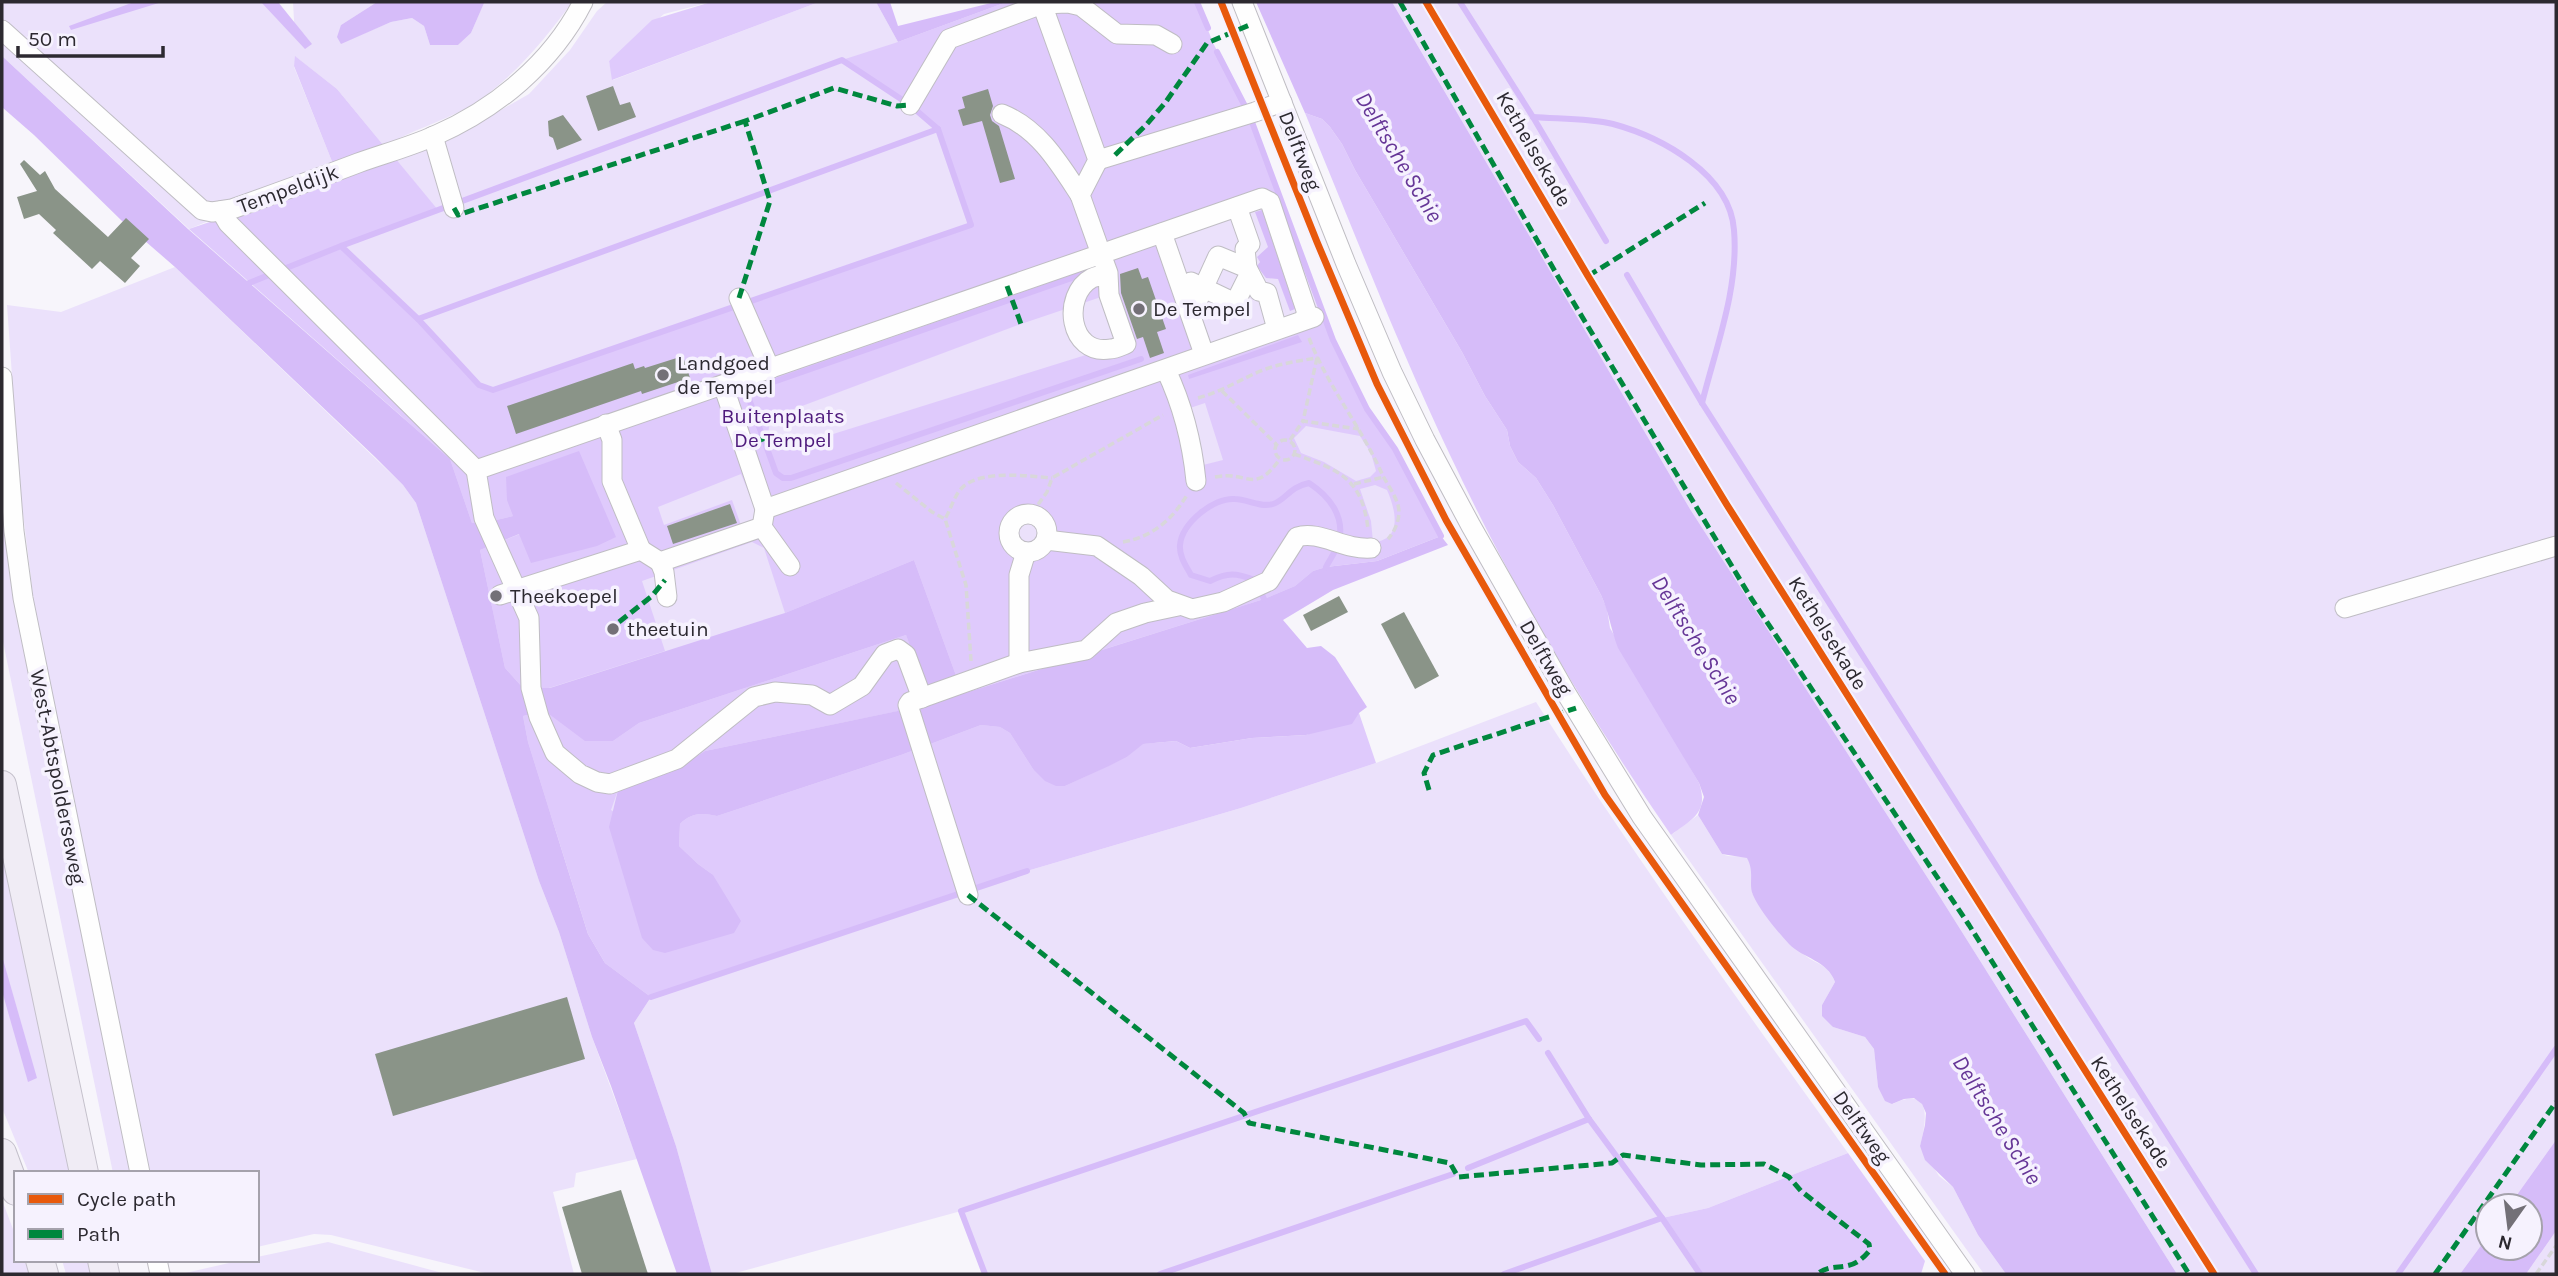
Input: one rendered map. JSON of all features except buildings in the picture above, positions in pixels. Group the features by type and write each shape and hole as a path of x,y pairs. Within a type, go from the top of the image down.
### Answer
{"highway":[{"path":"2,785 84,1171"},
{"path":"2,1153 14,1186"}],"street":[{"name":"Tempeldijk","path":"2,30 202,210 224,217 232,209 433,136 472,117 528,74 561,40 583,2"},
{"name":"Delftweg","path":"1242,2 1346,264 1398,383 1471,526 1566,693 1642,817 1957,1272"},
{"path":"910,105 949,39 1042,4 1069,3 1081,6 1117,34 1156,35 1172,44"},
{"path":"1042,4 1098,160"},
{"path":"1080,195 1098,160 1282,102"},
{"path":"1002,114 1019,121 1035,134 1080,195 1108,273"},
{"path":"433,136 452,203"},
{"path":"476,470 1262,198 1270,202 1310,318 880,470 660,562"},
{"path":"1237,207 1250,244 1245,249 1248,271 1259,291 1267,293 1277,329"},
{"path":"224,217 476,470 484,517 500,552 508,592 529,618 531,688 539,717 555,753 580,774 597,782 610,784 677,759 754,697 775,692 812,695 830,705 862,686 885,654 898,649 906,654 968,895"},
{"path":"1162,233 1204,355"},
{"path":"1191,315 1218,256 1248,271"},
{"path":"1177,275 1235,303 1248,271"},
{"path":"741,305 770,369"},
{"path":"1166,370 1182,403 1193,452 1196,481"},
{"name":"West-Abtspolderseweg","path":"2,377 14,531 23,598 139,1171"},
{"path":"723,385 763,518 790,566"},
{"path":"606,424 612,440 612,481 641,550 660,562 667,597"},
{"path":"1032,513 1044,526 1046,540 1041,548 1026,552 1010,540 1008,531 1019,515 1032,513"},
{"path":"1046,540 1097,546 1142,576 1167,600 1192,609 1223,602 1261,586 1297,537 1315,535 1356,549 1371,548"},
{"path":"2345,608 2556,546"},
{"path":"508,592 641,550"},
{"path":"1018,663 1019,575 1026,552"},
{"path":"919,700 1018,663 1086,650 1116,623 1178,606"}],"path":[{"path":"1294,454 1327,467 1354,484 1367,516 1371,548 1383,544 1393,533 1399,519 1398,505 1373,451 1317,358 1306,331 1310,318"},
{"path":"966,682 971,639 966,585 945,519 957,494 966,484 990,477 1018,475 1052,478 1182,403 1222,391 1258,372 1281,364 1317,358"},
{"path":"1290,440 1303,421 1317,358"},
{"path":"1222,391 1276,444"},
{"path":"1303,421 1359,429"},
{"path":"1284,439 1290,440 1295,448 1294,454 1289,459 1280,459 1274,451 1276,444 1284,439"},
{"path":"1097,546 1137,540 1158,529 1181,505 1196,481 1223,475 1255,480 1268,475 1280,459"},
{"path":"880,470 932,512 945,519"},
{"path":"1354,484 1384,477"},
{"path":"1032,513 1047,492 1052,478"},
{"path":"2536,1274 2556,1246"}],"green space":[{"path":"2,2 263,2 295,38 293,2 377,2 341,25 341,43 391,22 412,18 424,26 430,45 458,45 471,33 484,2 572,2 525,60 497,87 467,108 384,146 337,89 296,57 294,67 333,164 236,201 208,204 2,23"},
{"name":"Buitenplaats De Tempel","path":"607,2 711,2 664,14 609,61 613,80 819,2 876,2 898,42 1007,2 1197,2 1213,43 1249,114 1334,340 1367,409 1395,449 1441,536 1326,567 1027,871 1241,808 1376,763 1536,702 1650,873 1848,1153 1708,1208 1662,1218 1700,1274 985,1274 961,1211 732,1274 712,1274 676,1146 634,1023 651,997 605,963 341,246 437,210 396,159 487,118 529,94 570,50 597,11"},
{"path":"1392,2 1458,2 1483,40 1460,2 2556,2 2556,1140 2519,1192 2474,1192 2474,1255 2460,1274 2177,1274 1940,897 1690,509"},
{"path":"2,37 216,218 189,229 2,56"},
{"path":"175,267 403,485 416,503 539,881 637,1159 576,1173 574,1187 553,1192 574,1274 489,1274 331,1235 314,1234 259,1247 259,1171 150,1171 36,619 20,489 7,305 61,312"},
{"path":"2,497 18,618 131,1171 113,1171 2,637"},
{"path":"1698,815 1722,854 1747,857 1753,869 1752,893 1795,947 1824,967 1832,976 1835,982 1822,1005 1833,1027 1865,1037 1874,1049 1878,1087 1893,1104 1906,1099 1921,1102 1925,1116 1920,1146 1939,1176 1953,1187 1978,1235 2006,1274 1984,1274 1671,835"},
{"path":"2,846 70,1171 28,1171 2,1108"},
{"path":"2,1200 14,1232 14,1262 25,1262 30,1274 2,1274"},
{"path":"2556,1231 2556,1274 2526,1274 2534,1262 2544,1262 2544,1248"},
{"path":"328,1242 446,1274 181,1274 233,1262 259,1262 259,1257"},
{"path":"63,1262 89,1262 92,1274 66,1274"}],"shaded area":[{"path":"711,2 819,2 612,80 609,61 652,20"},
{"path":"1007,2 1197,2 1213,43 1249,114 1279,194 1163,233 1203,354 1324,315 1367,409 1395,449 1441,536 1377,561 1313,571 1295,586 1264,599 964,693 914,560 785,613 764,548 752,542 642,581 665,651 549,688 523,688 505,668 480,550 520,534 507,500 513,516 472,523 450,459 189,229 396,159 438,210 341,246 418,319 479,385 494,390 971,225 938,129 910,105 842,60","holes":["1104,296 1121,344 782,450 768,436 770,418 1021,324","1205,403 1223,460 1191,468 1178,412","1306,426 1360,436 1371,453 1376,471 1370,477 1356,481 1324,462 1301,453 1294,438","741,474 757,513 755,523 742,528 732,500 664,525 658,507","1375,485 1387,490 1393,505 1395,522 1389,536 1373,542 1371,521 1360,489","1027,518 1037,522 1042,528 1042,535 1034,546 1021,546 1015,539 1013,532 1020,521"]},
{"path":"295,56 337,89 384,146 333,164 294,66"},
{"path":"1305,113 1322,119 1342,144 1507,430 1510,446 1518,462 1536,478 1553,505 1601,595 1607,609 1610,628 1699,783 1702,801 1697,814 1671,835 1610,744 1553,650 1474,504 1375,285"},
{"path":"906,635 932,704 705,751 675,770 618,790 611,810 713,875 679,846 680,824 689,817 702,814 717,816 901,755 981,725 1000,727 1010,733 1033,769 1065,786 1127,757 1142,744 1176,741 1190,748 1252,738 1306,735 1359,713 1376,763 1241,808 1027,871 651,997 605,963 588,934 528,742 523,716 545,711 613,741 639,723"},
{"path":"1848,1153 1925,1261 1921,1274 1700,1274 1662,1218 1708,1208"}],"water":[{"path":"134,2 162,2 71,30 69,26"},
{"path":"261,2 278,2 312,44 305,49"},
{"path":"377,2 484,3 471,33 458,45 430,45 424,26 412,18 391,22 341,44 337,37 341,25"},
{"path":"876,2 890,2 898,26 995,2 1007,2 898,42"},
{"name":"Delftsche Schie","path":"1256,2 1392,2 1690,509 1940,897 2177,1274 2006,1274 1978,1235 1953,1187 1925,1160 1920,1146 1926,1113 1922,1104 1914,1098 1892,1104 1885,1101 1878,1087 1874,1049 1865,1037 1833,1027 1822,1016 1822,1005 1835,982 1831,975 1821,964 1789,944 1774,927 1753,895 1751,868 1747,858 1722,854 1698,815 1704,797 1699,783 1618,648 1601,595 1553,505 1536,478 1518,462 1510,446 1507,430 1342,144 1322,119 1305,113"},
{"path":"2,56 188,229 450,459 472,523 513,516 507,500 506,477 579,451 616,537 597,546 531,563 519,534 480,550 505,668 523,688 550,688 785,613 914,560 962,692 965,693 1264,599 1295,586 1313,571 1326,567 1377,561 1441,536 1448,545 1333,590 1283,620 1307,648 1321,646 1335,657 1367,707 1352,724 1306,735 1252,738 1190,748 1176,741 1143,744 1127,757 1065,786 1056,786 1045,781 1033,769 1010,733 1000,727 981,725 901,755 717,816 693,815 680,824 679,846 713,875 741,921 734,933 665,953 653,950 642,938 609,827 618,790 675,770 705,751 931,704 906,635 639,723 613,741 585,741 545,711 523,716 528,742 588,934 605,963 651,997 634,1023 676,1146 712,1274 677,1274 539,881 416,503 403,485 375,457 3,108"},
{"path":"1262,210 1295,309 1290,311 1278,279 1266,278 1257,266 1260,262 1257,257 1268,247 1255,212"},
{"path":"1298,335 1302,342 1189,379 1188,375"},
{"path":"2,956 37,1078 28,1082 2,991"},
{"path":"2556,1140 2556,1231 2544,1248 2544,1192 2519,1192"},
{"path":"2474,1255 2474,1262 2534,1262 2526,1274 2460,1274"}],"waterway":[{"path":"1197,2 1208,28"},
{"path":"1460,2 1533,117 1606,241"},
{"path":"1217,52 1249,114 1333,340 1367,409 1395,449 1441,536"},
{"path":"249,283 341,246 842,60 910,105 938,129 971,225 493,390 479,385 418,319 341,246"},
{"path":"1533,117 1613,124 1652,138 1690,161 1707,175 1720,192 1730,210 1735,252 1730,295 1702,403"},
{"path":"418,319 938,129"},
{"path":"1089,272 756,388 750,393 749,399 776,473 783,478 791,478 1141,359"},
{"path":"1627,275 1702,403 2256,1274"},
{"path":"1264,599 1255,580 1227,575 1210,581 1191,575 1183,561 1180,545 1186,528 1200,513 1218,502 1235,499 1263,505 1273,504 1297,487 1309,483 1329,500 1340,523 1338,544 1326,567"},
{"path":"651,997 1027,871"},
{"path":"985,1274 961,1211 1526,1021 1539,1039"},
{"path":"2398,1274 2556,1049"},
{"path":"1504,1274 1662,1218 1589,1119 1548,1053"},
{"path":"1468,1168 1589,1119"},
{"path":"1160,1274 1453,1174"},
{"path":"1662,1218 1700,1274"}],"marked path":[{"path":"1400,2 1560,280 1751,598 1969,925 2189,1274"},
{"path":"1115,155 1165,103 1207,43 1252,24"},
{"path":"739,298 770,201 745,121 834,88 897,106 910,105"},
{"path":"454,208 458,215 745,121"},
{"path":"1588,276 1705,203"},
{"path":"1007,286 1021,324"},
{"path":"744,446 768,437"},
{"path":"619,622 652,596 665,580"},
{"path":"1429,790 1424,773 1433,755 1576,708"},
{"path":"968,895 1244,1113 1249,1123 1450,1163 1458,1177 1612,1163 1623,1155 1701,1165 1764,1164 1789,1177 1801,1191 1869,1244 1870,1250 1856,1263 1830,1268 1817,1274"},
{"path":"2435,1274 2556,1102"}],"cycle path":[{"path":"1221,2 1377,384 1446,520 1605,795 1945,1274"},
{"name":"Kethelsekade","path":"1426,2 1727,505 2214,1274"}],"place":[{"name":"De Tempel","path":"1139,309"},
{"name":"Landgoed de Tempel","path":"663,375"},
{"name":"Theekoepel","path":"496,596"},
{"name":"theetuin","path":"613,629"}]}
